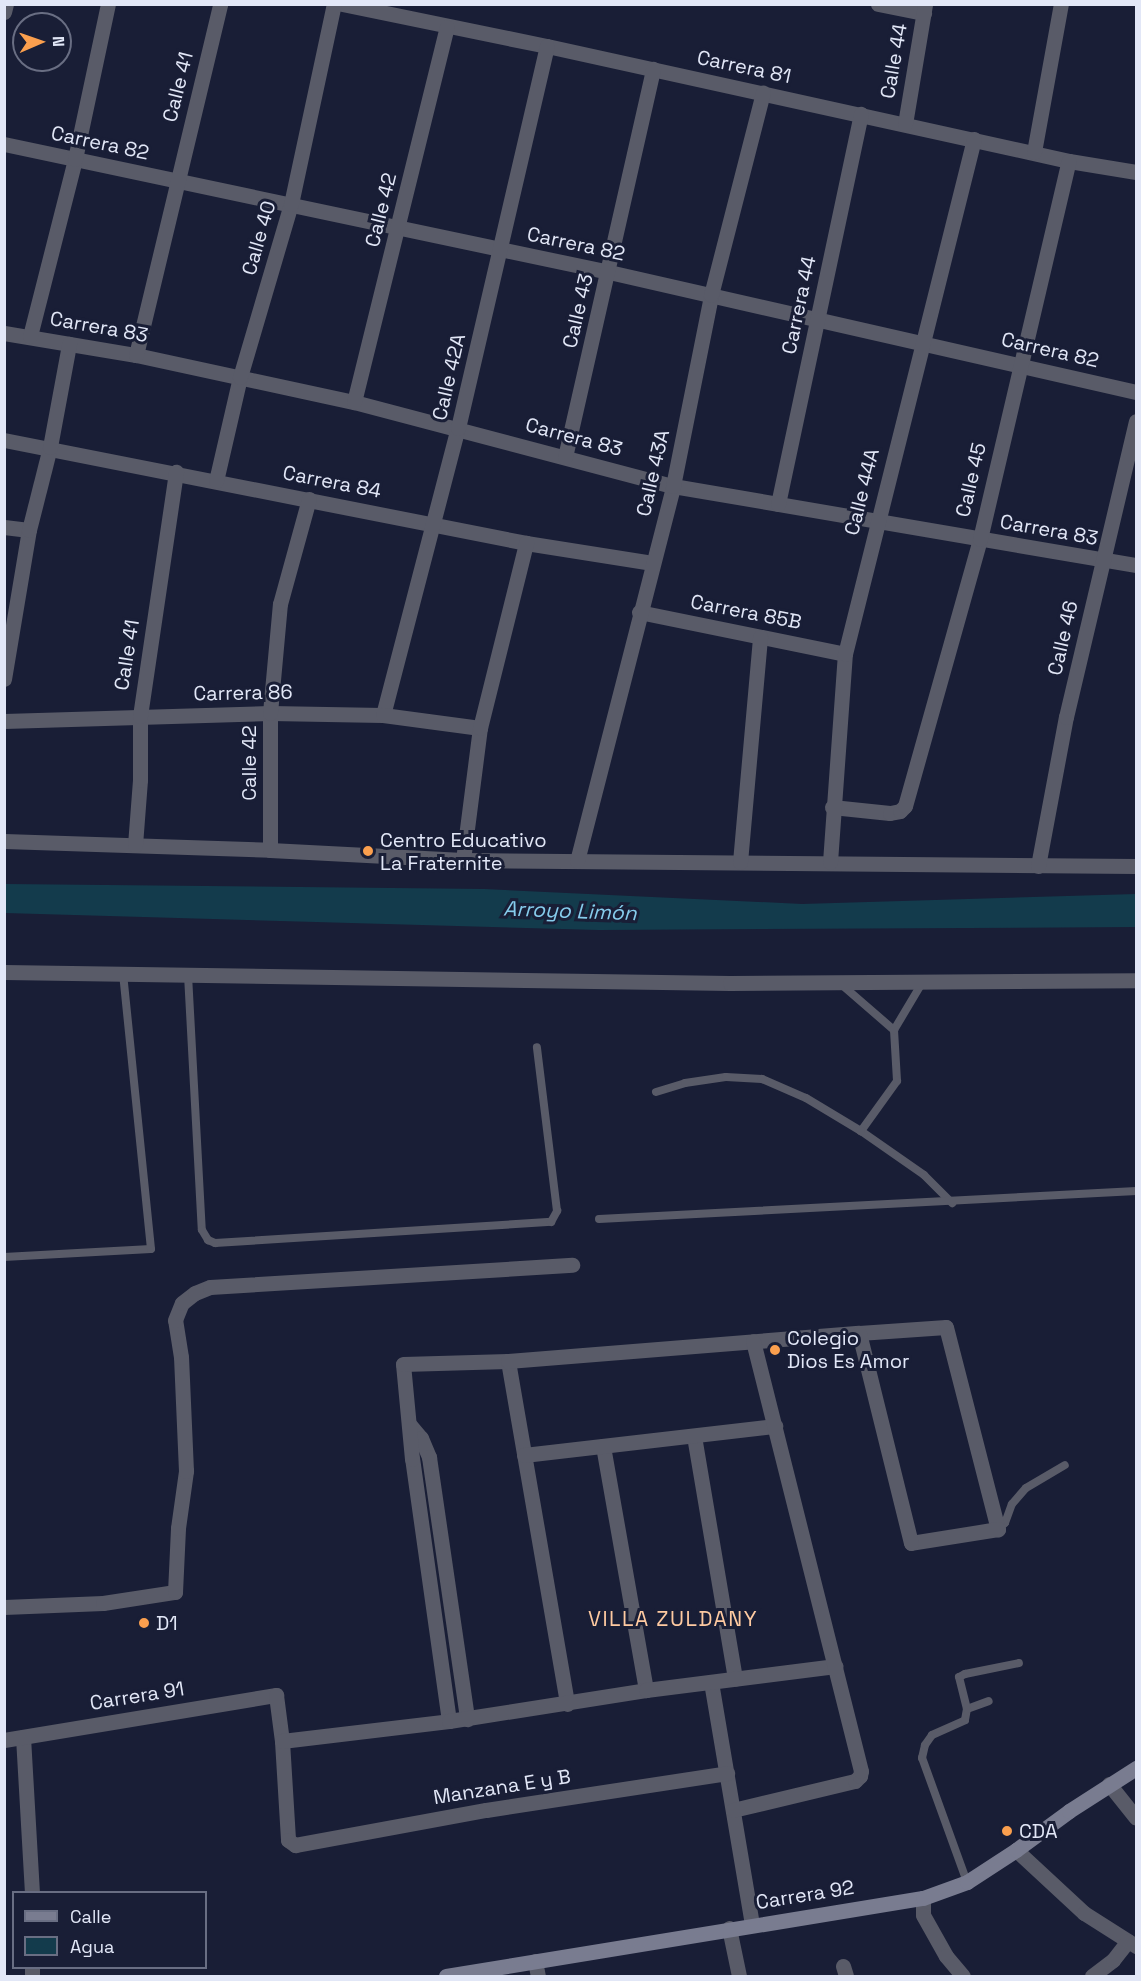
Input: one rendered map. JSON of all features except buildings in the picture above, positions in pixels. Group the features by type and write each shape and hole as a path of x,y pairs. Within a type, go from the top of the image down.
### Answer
{"street":[{"path":"4,12 6,4"},
{"path":"30,336 75,159 108,4"},
{"name":"Calle 41","path":"136,355 220,4"},
{"name":"Calle 40","path":"216,481 240,377 291,204 334,4"},
{"name":"Carrera 81","path":"342,4 548,46 1069,161 1137,172"},
{"path":"878,4 925,9"},
{"path":"1034,152 1061,4"},
{"name":"Calle 44","path":"904,124 925,9"},
{"name":"Calle 42","path":"354,402 447,27"},
{"name":"Calle 42A","path":"383,715 458,428 548,46"},
{"name":"Calle 43","path":"566,457 654,69"},
{"name":"Calle 43A","path":"577,861 673,486 711,295 763,93"},
{"name":"Carrera 44","path":"778,504 861,114"},
{"name":"Calle 44A","path":"830,862 832,807 845,654 921,341 974,139"},
{"name":"Carrera 82","path":"4,144 609,272 921,341 1137,392"},
{"name":"Calle 45","path":"832,807 890,813 900,811 905,806 980,539 1069,161"},
{"name":"Carrera 83","path":"4,333 136,355 354,402 673,486 1137,565"},
{"path":"4,679 29,530 50,447 69,344"},
{"name":"Calle 46","path":"1038,866 1066,717 1137,422"},
{"name":"Carrera 84","path":"4,440 50,447 526,543 652,563"},
{"name":"Calle 41","path":"135,845 140,780 140,716 176,472"},
{"name":"Calle 42","path":"270,850 270,712 280,604 309,499"},
{"path":"4,527 29,530"},
{"path":"463,861 480,728 526,543"},
{"name":"Carrera 85B","path":"639,612 845,654"},
{"path":"740,862 760,637"},
{"name":"Carrera 86","path":"4,721 270,712 383,715 480,728"},
{"path":"4,841 270,850 463,861 1137,866"},
{"path":"4,972 838,982 1137,980"},
{"path":"4,1606 103,1603 175,1592 178,1528 186,1471 181,1357 175,1320 182,1303 195,1293 210,1287 572,1265"},
{"path":"449,1721 403,1364 508,1361 859,1332 946,1327 998,1529 911,1543 859,1332"},
{"path":"733,1810 855,1781 861,1771 753,1341"},
{"path":"508,1361 567,1704"},
{"path":"410,1425 421,1438 429,1457 467,1719"},
{"path":"524,1455 775,1426"},
{"path":"694,1436 735,1679"},
{"path":"603,1446 646,1690"},
{"path":"282,1741 467,1719 646,1690 835,1666"},
{"path":"711,1682 752,1924"},
{"name":"Carrera 91","path":"4,1740 276,1695 282,1741"},
{"path":"23,1737 32,1891"},
{"name":"Manzana E y B","path":"282,1741 288,1840 295,1845 486,1810 727,1773"},
{"name":"Carrera 92","path":"446,1977 752,1924 923,1898 966,1882 1016,1850 1109,1784 1137,1768"},
{"path":"1109,1784 1137,1818"},
{"path":"1016,1850 1084,1913 1132,1944 1092,1977"},
{"path":"923,1898 923,1915 946,1956 963,1977"},
{"path":"729,1928 739,1977"},
{"path":"535,1960 537,1977"}],"lane":[{"path":"4,1257 151,1249 123,974"},
{"path":"188,975 202,1230 208,1240 215,1243 551,1222 557,1211 537,1047"},
{"path":"861,1131 897,1081 894,1030 922,981"},
{"path":"838,982 894,1030"},
{"path":"656,1092 685,1083 726,1077 762,1079 806,1098 861,1131 924,1175 952,1203"},
{"path":"599,1220 952,1203 1137,1191"},
{"path":"998,1529 1005,1523 1012,1504 1026,1488 1065,1465"},
{"path":"966,1882 922,1758 932,1735 965,1720 967,1709 959,1677 1019,1663"},
{"path":"967,1709 989,1701"}],"water":[{"name":"Arroyo Limón","path":"5,884 484,889 802,904 1136,894 1136,927 599,930 5,913"}],"place":[{"name":"Centro Educativo La Fraternite","path":"368,851"},
{"name":"Colegio Dios Es Amor","path":"775,1350"},
{"name":"D1","path":"144,1623"},
{"name":"CDA","path":"1007,1831"}],"district":[{"name":"VILLA ZULDANY","path":"673,1619"}]}
